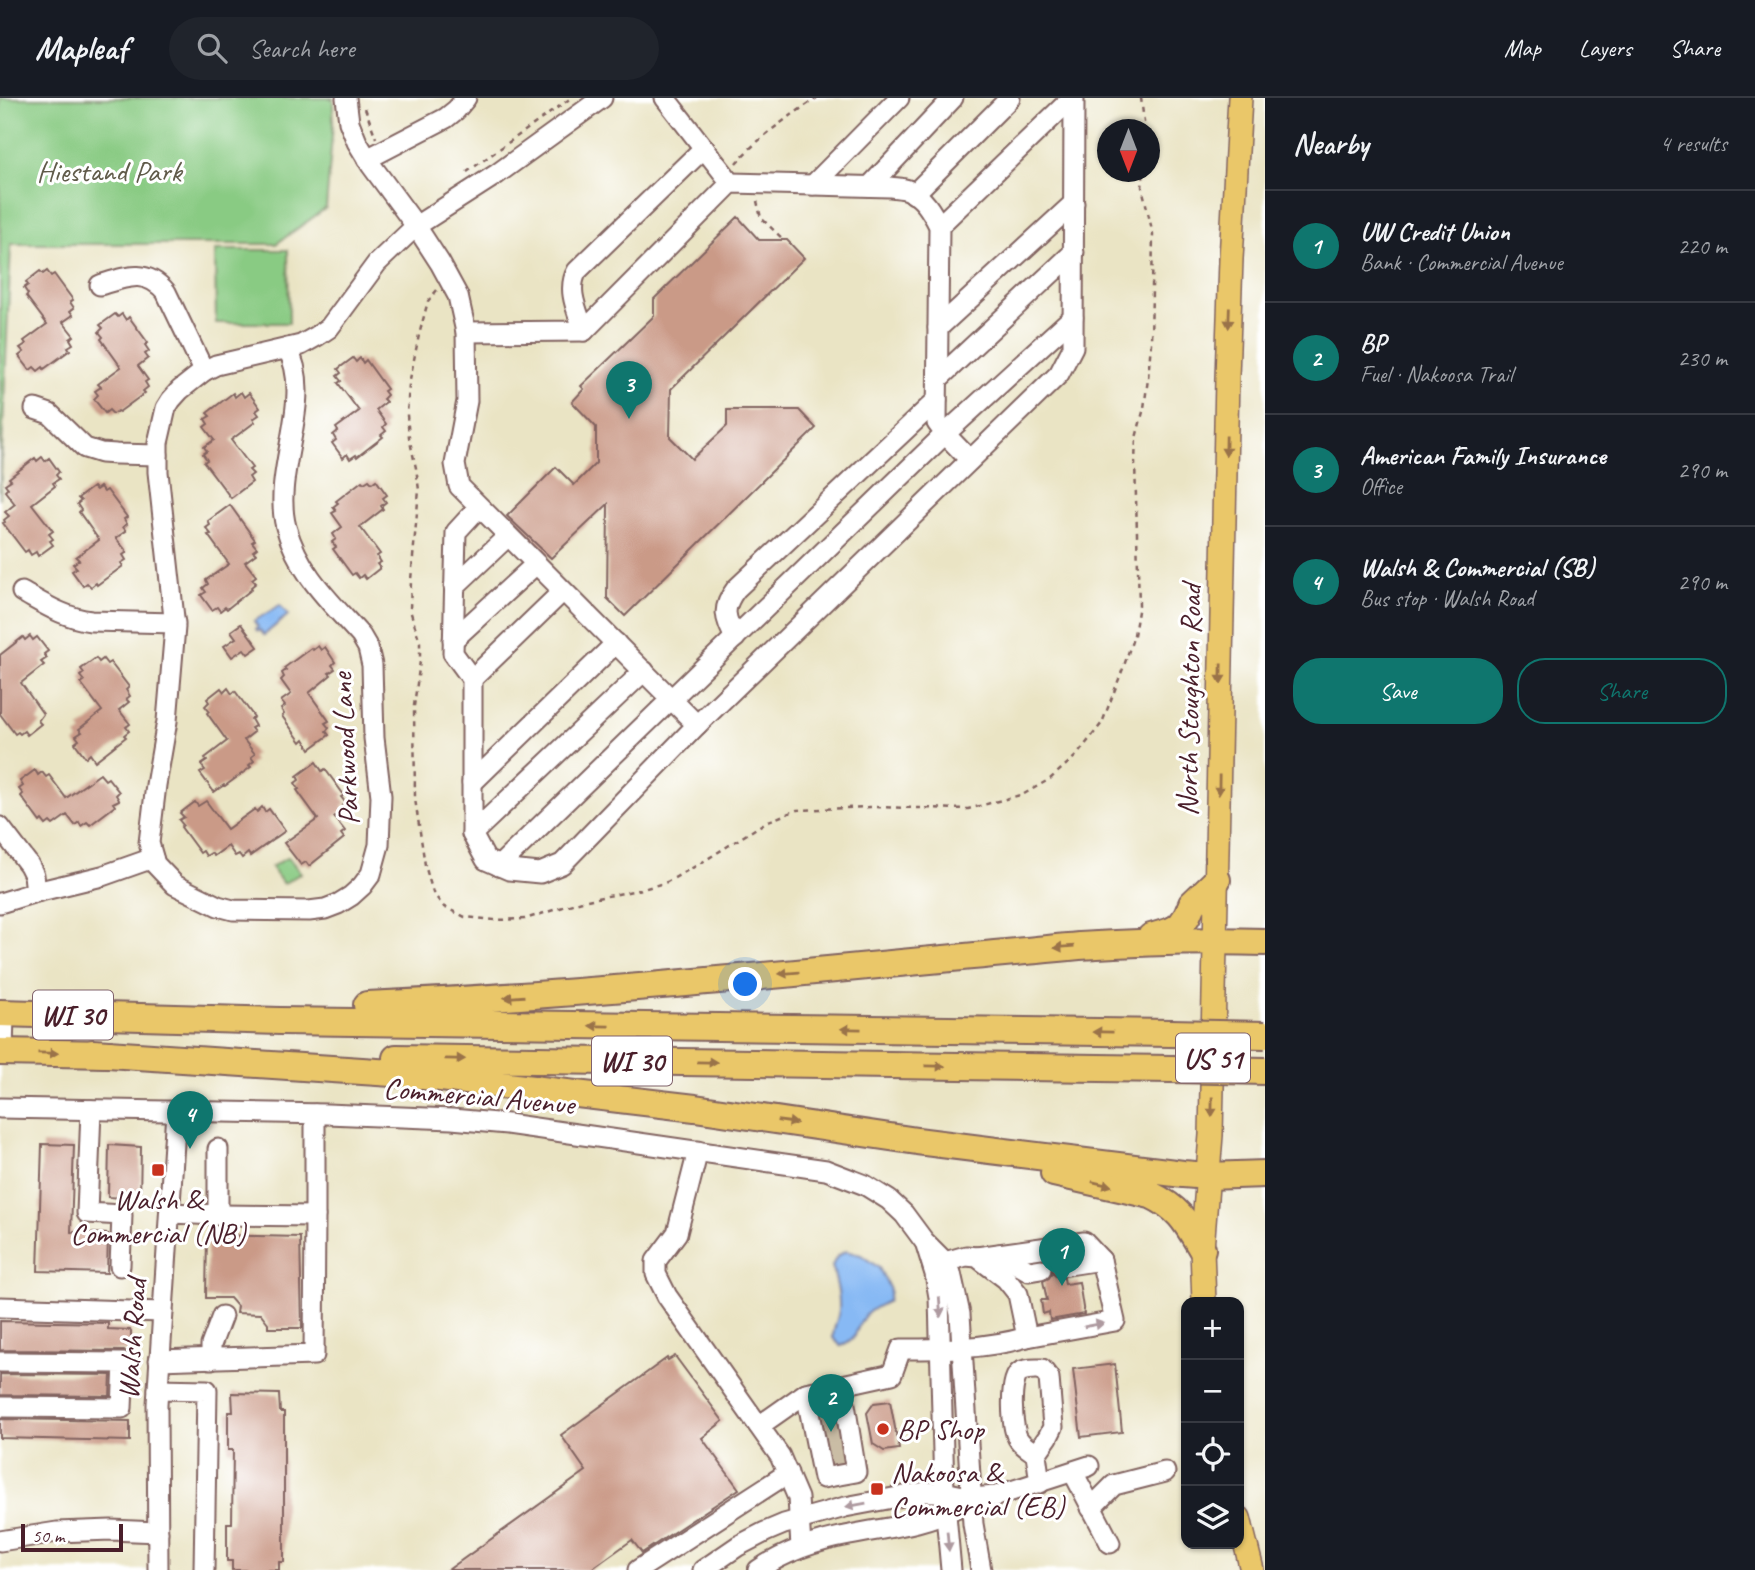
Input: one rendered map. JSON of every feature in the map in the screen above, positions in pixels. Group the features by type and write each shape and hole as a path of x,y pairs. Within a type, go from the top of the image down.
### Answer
{"highway":[{"path":"1133,942 1180,926 1192,904 1217,880"},
{"path":"142,1017 226,1009 456,1001 606,990 1133,942 1265,942"},
{"name":"WI 30","path":"2,1014 280,1021 1265,1035"},
{"name":"WI 30","path":"2,1052 1265,1071"},
{"path":"93,1053 407,1073 695,1108 916,1141 1169,1172 1208,1176 1265,1174"},
{"path":"916,1141 1151,1195 1171,1206 1183,1217 1202,1249"}],"main road":[{"path":"1224,98 1231,259"},
{"name":"North Stoughton Road","path":"1204,1297 1202,1249 1211,1135 1231,259 1240,98"},
{"path":"1244,1538 1252,1570"}],"street":[{"path":"375,155 446,118 467,98"},
{"path":"0,903 102,876 153,858 149,843 151,818 167,721 175,623 158,472 163,418 171,400 204,371 216,365 301,345 329,328 371,270 416,226 496,174 602,98"},
{"path":"665,98 732,183"},
{"path":"813,185 899,98"},
{"path":"870,186 953,98"},
{"path":"914,194 1010,98"},
{"path":"939,226 1073,98"},
{"path":"479,507 456,532 454,587 453,653 472,679 472,834 486,860 509,870 540,873 562,864 697,725 1059,374 1073,347 1073,98"},
{"path":"355,99 349,122 357,142 375,155 458,296 466,332 467,401 455,464 459,486 697,725"},
{"path":"584,331 572,293 572,280 577,271 704,148"},
{"path":"466,332 584,331 732,183 870,186 909,190 930,209 939,226 937,423 970,460"},
{"path":"938,328 1074,203"},
{"path":"938,379 1074,253"},
{"path":"100,285 135,276 150,279 162,287 204,371"},
{"path":"499,866 945,434 1073,317"},
{"name":"Parkwood Lane","path":"153,858 155,864 172,882 218,906 233,910 309,911 325,909 345,900 362,886 370,874 379,845 381,796 374,738 370,654 361,636 307,576 295,554 283,513 283,489 297,395 296,369 288,348"},
{"path":"735,638 725,612 727,601 736,589 937,400"},
{"path":"35,409 50,414 85,449 101,453 158,454"},
{"path":"454,587 508,536"},
{"path":"453,640 536,564"},
{"path":"472,679 563,591"},
{"path":"22,592 77,620 175,623"},
{"path":"472,783 616,643"},
{"path":"472,834 644,671"},
{"path":"0,827 29,865 34,875 36,892"},
{"path":"2,1014 2,1052"},
{"name":"Commercial Avenue","path":"0,1108 315,1114 452,1119 507,1124 826,1170 873,1189 889,1200 914,1225 951,1273 958,1299 973,1524 981,1570"},
{"path":"91,1110 87,1213 122,1215 120,1266"},
{"name":"Walsh Road","path":"158,1570 159,1360 176,1112"},
{"path":"159,1360 314,1355 315,1114"},
{"path":"218,1149 218,1214"},
{"path":"698,1151 677,1233 656,1261 656,1274 667,1296 780,1456 798,1498 801,1547"},
{"path":"170,1213 315,1216"},
{"name":"Commercial Avenue","path":"924,1241 938,1287 942,1349 944,1492 951,1570"},
{"path":"759,1426 831,1427 892,1374 901,1349 942,1349 1007,1343 1115,1321 1101,1260 1084,1242 977,1257 966,1256 945,1262"},
{"path":"999,1254 1029,1271 1041,1269"},
{"path":"977,1257 1013,1285 1018,1294 1027,1337"},
{"path":"1062,1266 1101,1260"},
{"path":"0,1307 163,1312"},
{"path":"211,1359 211,1345 222,1316"},
{"path":"0,1362 124,1363 122,1408 0,1407"},
{"path":"158,1389 206,1390 204,1570"},
{"path":"1036,1454 1040,1483"},
{"path":"704,1570 747,1541 799,1519 925,1492 944,1492 972,1498 1007,1494 1081,1469 1091,1507 1110,1543"},
{"path":"1091,1507 1114,1485 1165,1472"},
{"path":"638,1570 788,1473"},
{"path":"758,1570 787,1552 801,1547 932,1519 972,1498"},
{"path":"0,1541 57,1532 158,1532"}],"path":[{"path":"464,174 571,98"},
{"path":"736,163 748,149 788,116 817,98"},
{"path":"1141,98 1143,119"},
{"path":"355,99 370,125 375,155"},
{"path":"755,197 761,218 784,240"}],"green space":[{"name":"Hiestand Park","path":"0,98 333,98 333,124 326,208 276,244 11,244 0,499"},
{"path":"215,250 288,250 289,323 216,323"},
{"path":"288,857 301,873 283,884 271,867"}],"water":[{"path":"280,605 288,615 264,635 258,631 254,621"},
{"path":"845,1251 861,1255 879,1268 890,1290 888,1301 868,1313 854,1336 841,1346 833,1338 839,1304 832,1266 836,1258"}],"building":[{"path":"738,217 759,240 787,240 804,258 671,389 670,437 692,459 727,426 727,410 799,410 816,428 625,616 607,598 608,504 551,558 507,516 556,467 574,485 596,463 596,427 572,402 584,389 581,386 654,316 654,299"},
{"path":"40,271 43,274 47,271 51,276 54,274 73,300 70,302 74,308 70,311 73,315 63,322 74,336 70,339 73,344 68,347 70,350 38,371 34,367 30,370 19,356 24,352 20,348 26,344 24,341 47,324 26,296 28,294 24,288 28,285 26,282"},
{"path":"115,314 118,317 122,314 126,320 129,317 148,343 145,345 149,351 145,354 148,358 138,366 148,380 145,382 148,387 143,391 145,393 113,414 109,410 105,413 94,399 98,395 95,391 101,387 98,384 121,367 99,332 103,328 100,325"},
{"path":"353,358 356,362 360,358 363,363 366,360 387,389 384,391 387,395 383,399 386,402 376,410 386,424 383,427 386,431 381,435 383,437 357,457 356,455 350,459 347,454 343,458 332,443 336,440 333,435 338,431 336,428 359,411 338,383 341,381 337,376 341,373 338,369"},
{"path":"241,392 244,397 249,393 260,408 256,411 259,415 253,419 255,422 231,440 252,468 249,470 253,474 249,477 252,482 231,498 204,462 207,460 203,454 207,451 204,447 214,440 204,427 208,424 205,419 210,416 207,413 233,393 235,397"},
{"path":"42,457 45,461 49,458 59,472 56,475 59,479 53,483 55,486 32,504 53,531 49,534 53,545 38,556 36,552 31,555 28,550 25,552 3,523 9,516 5,512 15,504 5,491 8,488 5,484 35,458 37,461"},
{"path":"369,480 372,483 376,480 387,495 383,498 386,502 381,506 383,509 360,527 380,554 377,556 381,562 377,564 380,568 366,579 363,575 359,578 355,573 352,575 333,549 336,547 332,542 336,539 333,534 342,527 332,513 336,511 333,507 338,503 336,501 362,481 364,483"},
{"path":"93,487 96,490 100,487 104,492 107,490 127,517 124,519 127,524 123,527 126,531 116,538 127,552 123,555 126,560 121,563 123,566 91,587 87,583 83,586 72,571 77,568 73,564 79,560 76,557 99,540 79,512 81,510 77,504 81,501 78,498"},
{"path":"230,505 255,540 252,542 257,548 253,551 256,554 245,562 256,576 252,579 256,583 227,609 225,607 220,611 217,607 212,610 201,595 206,592 203,588 208,584 206,580 229,564 206,528 210,525 208,521"},
{"path":"241,624 258,647 248,654 244,649 232,657 224,646 236,638 231,631"},
{"path":"30,636 33,640 37,637 48,651 44,654 47,658 41,662 44,665 21,683 43,714 38,721 41,724 27,735 24,731 15,734 0,714 0,655 23,637 25,640"},
{"path":"318,646 321,650 325,647 335,662 332,665 335,669 309,693 329,721 325,723 329,728 326,731 329,735 310,749 304,739 301,742 282,716 284,714 281,709 285,706 281,701 291,694 281,680 284,677 282,673 286,670 284,668 311,648 313,650"},
{"path":"96,658 99,662 103,659 107,664 110,662 129,687 126,690 130,696 126,699 129,702 119,710 130,724 126,727 129,731 124,735 126,737 95,761 90,754 86,758 75,743 79,740 76,736 82,732 79,729 102,711 81,683 84,681 80,676 84,673 81,669"},
{"path":"221,688 224,692 228,688 232,694 235,691 254,717 251,719 255,726 251,728 254,732 244,740 255,754 251,757 254,761 249,765 251,767 214,792 200,773 205,770 201,765 207,761 205,758 227,741 205,706 209,702 207,699"},
{"path":"316,762 322,771 325,769 344,795 341,797 346,803 342,806 344,809 334,817 345,831 341,834 344,838 309,866 306,862 301,865 284,843 318,819 295,783 299,780 297,776"},
{"path":"35,770 38,775 42,772 46,777 49,775 66,798 100,774 105,780 108,778 119,792 116,795 119,800 90,825 87,822 81,826 79,822 75,825 67,815 53,825 50,822 46,825 42,820 40,822 19,789 23,786 20,781"},
{"path":"206,801 227,829 262,807 265,812 269,809 285,831 250,856 248,853 242,858 239,854 235,856 228,846 214,856 211,853 206,856 203,851 200,853 179,820 184,817 180,813 195,802 198,806"},
{"path":"42,1144 74,1145 71,1232 108,1234 107,1273 38,1271"},
{"path":"109,1145 141,1147 140,1199 108,1197"},
{"path":"207,1235 300,1237 302,1328 268,1328 268,1323 261,1314 236,1313 237,1306 230,1298 206,1298"},
{"path":"1052,1273 1058,1278 1064,1278 1065,1284 1079,1282 1084,1314 1050,1320 1049,1312 1043,1314 1041,1300 1047,1300 1043,1281"},
{"path":"0,1321 108,1323 108,1329 131,1331 131,1353 0,1350"},
{"path":"675,1356 723,1421 702,1438 739,1489 642,1553 632,1540 590,1570 448,1570 586,1471 561,1435 667,1358 668,1360"},
{"path":"1115,1364 1122,1432 1081,1437 1073,1369"},
{"path":"0,1374 111,1375 110,1396 0,1395"},
{"path":"232,1393 279,1394 280,1412 284,1412 284,1562 279,1562 279,1570 232,1570 232,1561 227,1561 227,1523 232,1523 233,1450 228,1450 228,1412 233,1412"},
{"path":"832,1400 842,1462 833,1464 820,1402"},
{"name":"BP Shop","path":"890,1401 899,1449 884,1451 873,1444 867,1413 874,1403"},
{"path":"0,1419 130,1421 130,1441 0,1438"}],"tunnel":[{"path":"819,1408 834,1406"},
{"path":"822,1425 837,1422"},
{"path":"825,1441 841,1439"},
{"path":"828,1458 843,1455"}],"place":[{"name":"American Family Insurance","path":"629,419"},
{"name":"Walsh & Commercial (SB)","path":"190,1149"},
{"name":"Walsh & Commercial (NB)","path":"158,1170"},
{"name":"UW Credit Union","path":"1062,1286"},
{"name":"BP Shop","path":"883,1429"},
{"name":"BP","path":"831,1432"},
{"name":"Nakoosa & Commercial (EB)","path":"877,1489"}]}
